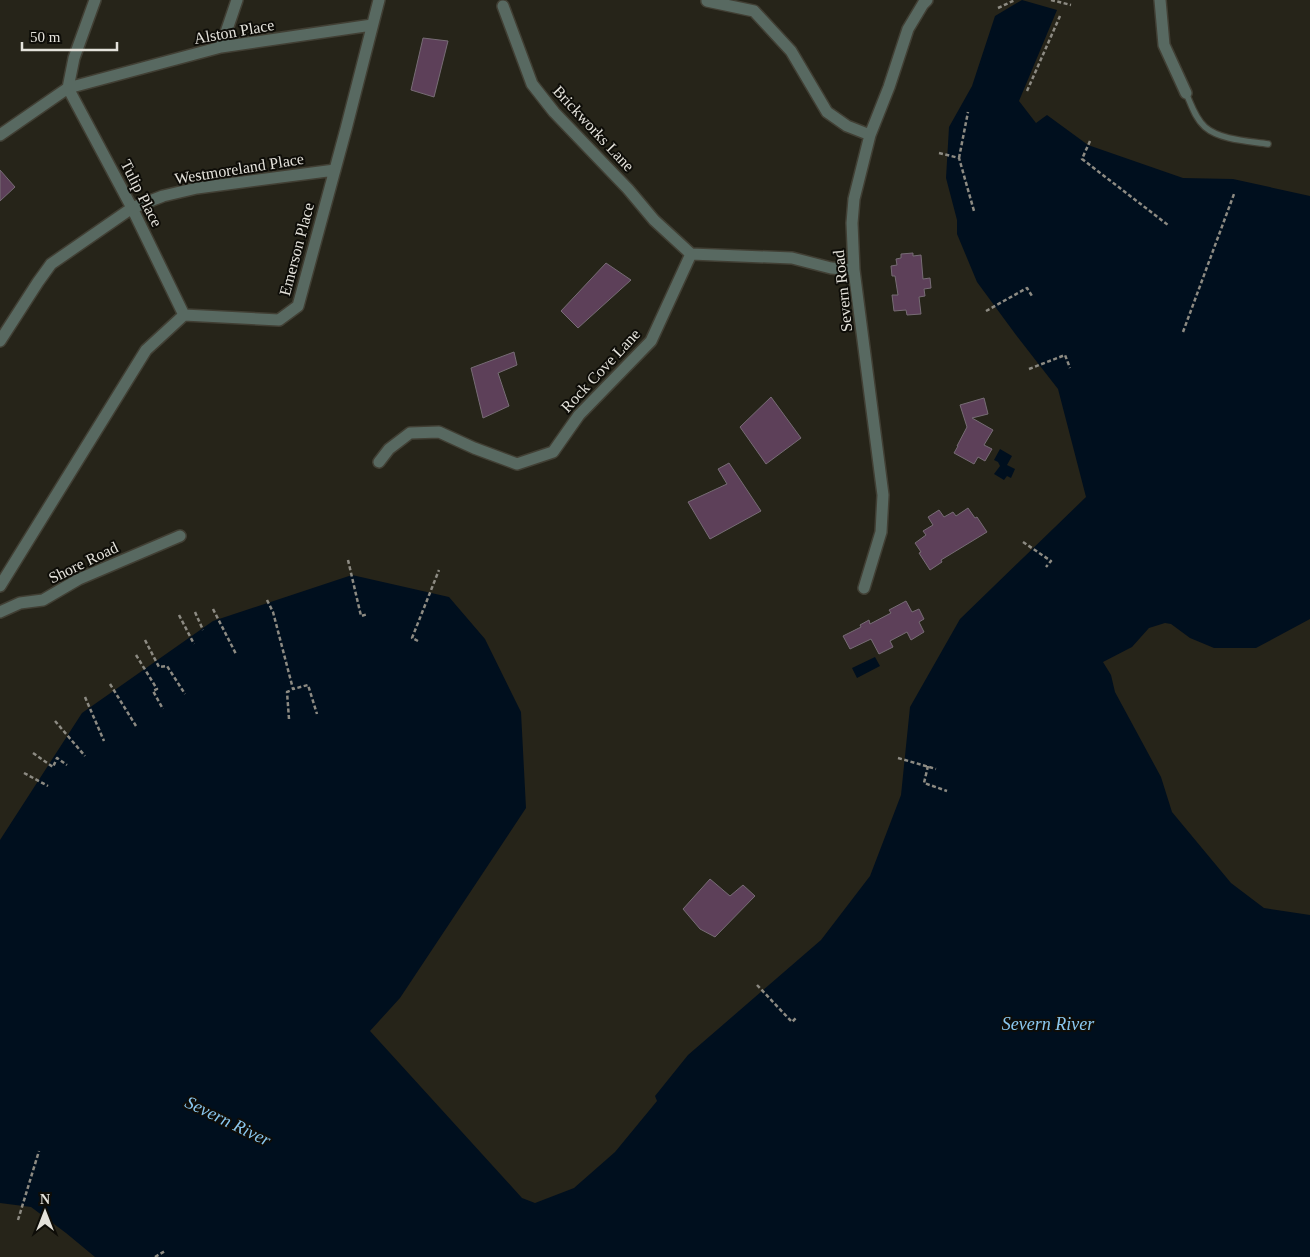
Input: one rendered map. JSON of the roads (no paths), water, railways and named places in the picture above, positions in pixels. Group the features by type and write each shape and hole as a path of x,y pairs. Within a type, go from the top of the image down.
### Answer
{"street":[{"path":"68,88 74,58 95,0"},
{"path":"221,47 237,0"},
{"name":"Emerson Place","path":"184,315 279,320 298,306 379,0"},
{"name":"Severn Road","path":"864,588 882,532 883,495 854,270 852,223 854,199 870,135 889,87 908,29 922,4 927,0"},
{"path":"1160,0 1164,45 1186,92"},
{"path":"707,1 754,11 792,51 827,112 847,126 870,135"},
{"name":"Brickworks Lane","path":"504,6 532,84 554,112 628,189 654,220 691,254"},
{"name":"Alston Place","path":"0,135 68,88 221,47 372,25"},
{"name":"Tulip Place","path":"68,88 132,208 184,315"},
{"name":"Westmoreland Place","path":"0,341 51,264 132,208 163,196 196,188 335,170"},
{"path":"691,254 792,258 831,268 854,270"},
{"name":"Rock Cove Lane","path":"379,462 389,449 410,433 439,432 474,448 517,464 552,452 579,415 651,341 691,254"},
{"path":"0,586 146,350 184,315"},
{"name":"Shore Road","path":"0,612 20,603 43,600 79,579 180,536"}],"lane":[{"path":"1186,92 1198,118 1205,127 1219,136 1268,144"}],"water":[{"name":"Severn River","path":"1022,0 1057,10 1019,101 1036,123 1047,115 1088,145 1183,178 1233,179 1310,196 1310,619 1256,648 1214,648 1190,638 1171,624 1165,623 1149,628 1132,647 1103,662 1111,675 1115,692 1161,777 1172,812 1231,883 1264,908 1310,915 1310,1257 95,1257 31,1207 0,1203 0,840 82,713 213,621 352,575 449,597 485,639 521,712 526,808 400,998 370,1031 522,1198 535,1203 574,1188 615,1152 657,1101 655,1096 688,1055 821,940 870,876 901,795 910,707 960,619 1086,497 1058,389 977,282 957,234 957,220 946,178 949,127 972,86 995,16"},
{"path":"1000,449 1012,456 1007,465 1015,469 1011,478 1007,476 1004,480 994,474 1000,466 994,460"},
{"path":"875,657 880,666 857,678 852,668"}]}
